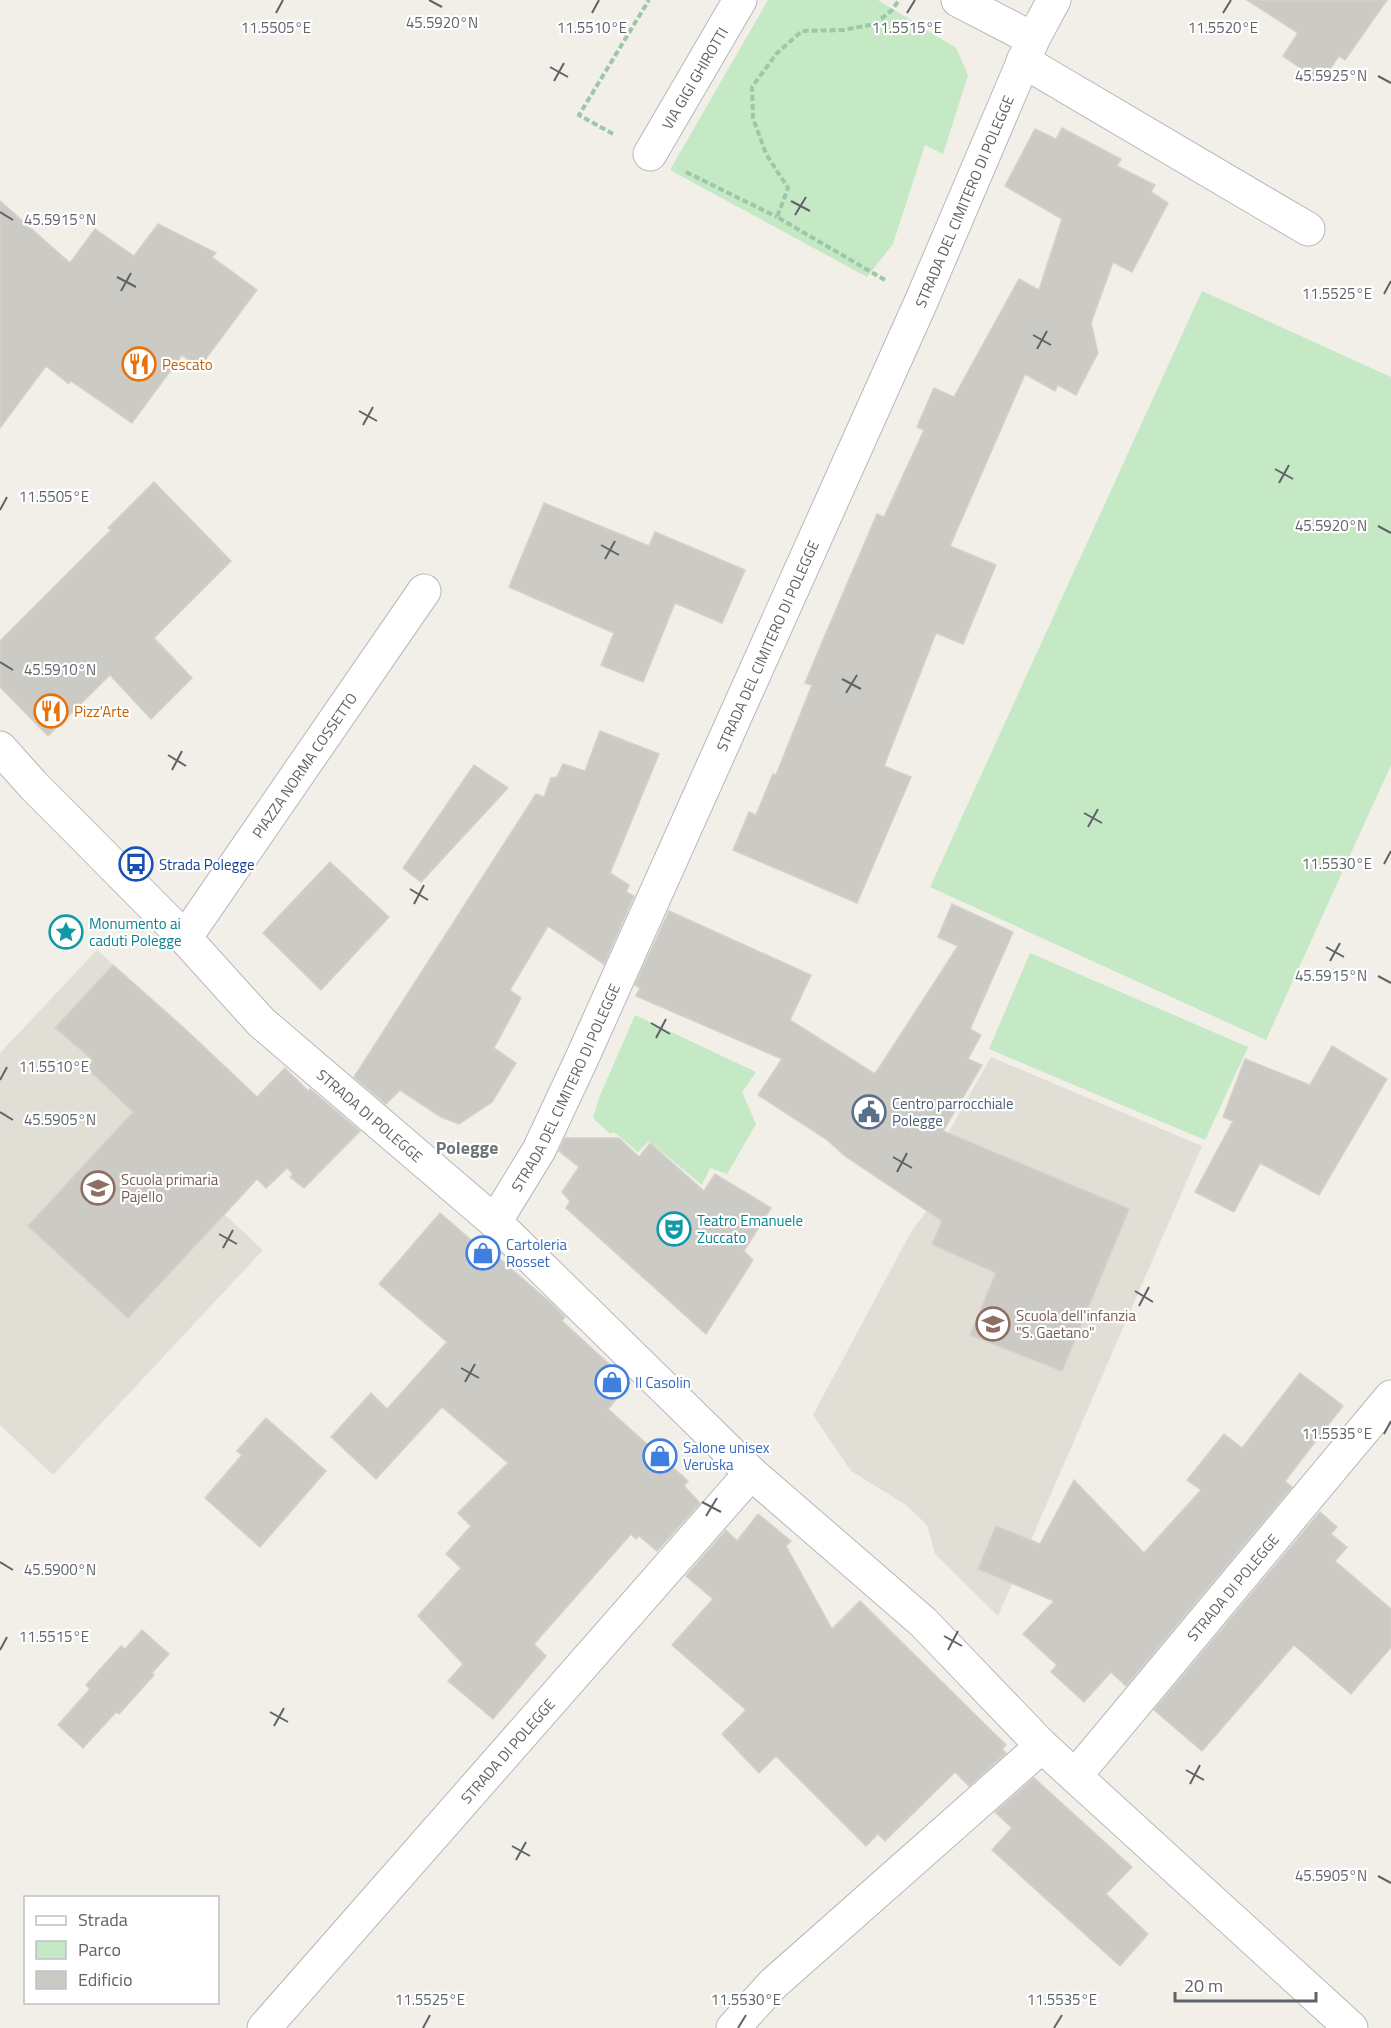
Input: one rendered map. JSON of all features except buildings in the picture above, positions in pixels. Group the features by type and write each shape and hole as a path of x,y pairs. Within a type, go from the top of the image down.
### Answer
{"street":[{"name":"VIA GIGI GHIROTTI","path":"650,154 740,0"},
{"path":"958,0 1028,50 1308,229"},
{"name":"STRADA DEL CIMITERO DI POLEGGE","path":"495,1222 539,1150 584,1056 921,302 1028,50 1054,0"},
{"name":"PIAZZA NORMA COSSETTO","path":"185,938 424,591"},
{"name":"STRADA DI POLEGGE","path":"0,748 34,786 185,938 261,1022 495,1222 751,1473 923,1622 1042,1746 1351,2028"},
{"name":"STRADA DI POLEGGE","path":"1074,1776 1391,1397"},
{"name":"STRADA DI POLEGGE","path":"264,2028 751,1473"},
{"path":"733,2028 773,1984 1042,1746"}],"path":[{"path":"579,115 649,0"},
{"path":"777,217 788,188 766,154 753,117 752,87 777,52 802,31 843,30 875,24 892,10 899,0"},
{"path":"650,154 777,217 921,302"}],"shaded area":[{"name":"Scuola primaria Pajello","path":"97,950 235,1076 202,1111 167,1162 263,1250 53,1475 0,1425 0,1053"},
{"name":"Scuola dell'infanzia \"S. Gaetano\"","path":"991,1057 1202,1146 998,1616 935,1554 927,1525 906,1505 851,1471 813,1415 911,1232 929,1208 911,1191 951,1128"}],"green space":[{"path":"768,0 878,0 956,48 968,75 943,154 925,145 893,244 867,277 670,170"},
{"path":"1202,291 1391,377 1391,765 1266,1040 930,887"},
{"path":"1030,953 1248,1047 1205,1140 989,1049"},
{"path":"635,1015 756,1072 742,1092 756,1124 727,1174 710,1168 702,1185 649,1141 638,1152 614,1132 610,1134 593,1118 599,1098"}],"place":[{"name":"Pescato","path":"139,364"},
{"name":"Pizz'Arte","path":"51,711"},
{"name":"Strada Polegge","path":"136,864"},
{"name":"Monumento ai caduti Polegge","path":"66,932"},
{"name":"Centro parrocchiale Polegge","path":"869,1112"},
{"name":"Scuola primaria Pajello","path":"98,1188"},
{"name":"Teatro Emanuele Zuccato","path":"674,1229"},
{"name":"Cartoleria Rosset","path":"483,1253"},
{"name":"Scuola dell'infanzia \"S. Gaetano\"","path":"993,1324"},
{"name":"Il Casolin","path":"612,1382"},
{"name":"Salone unisex Veruska","path":"660,1456"}],"district":[{"name":"Polegge","path":"467,1147"}]}
